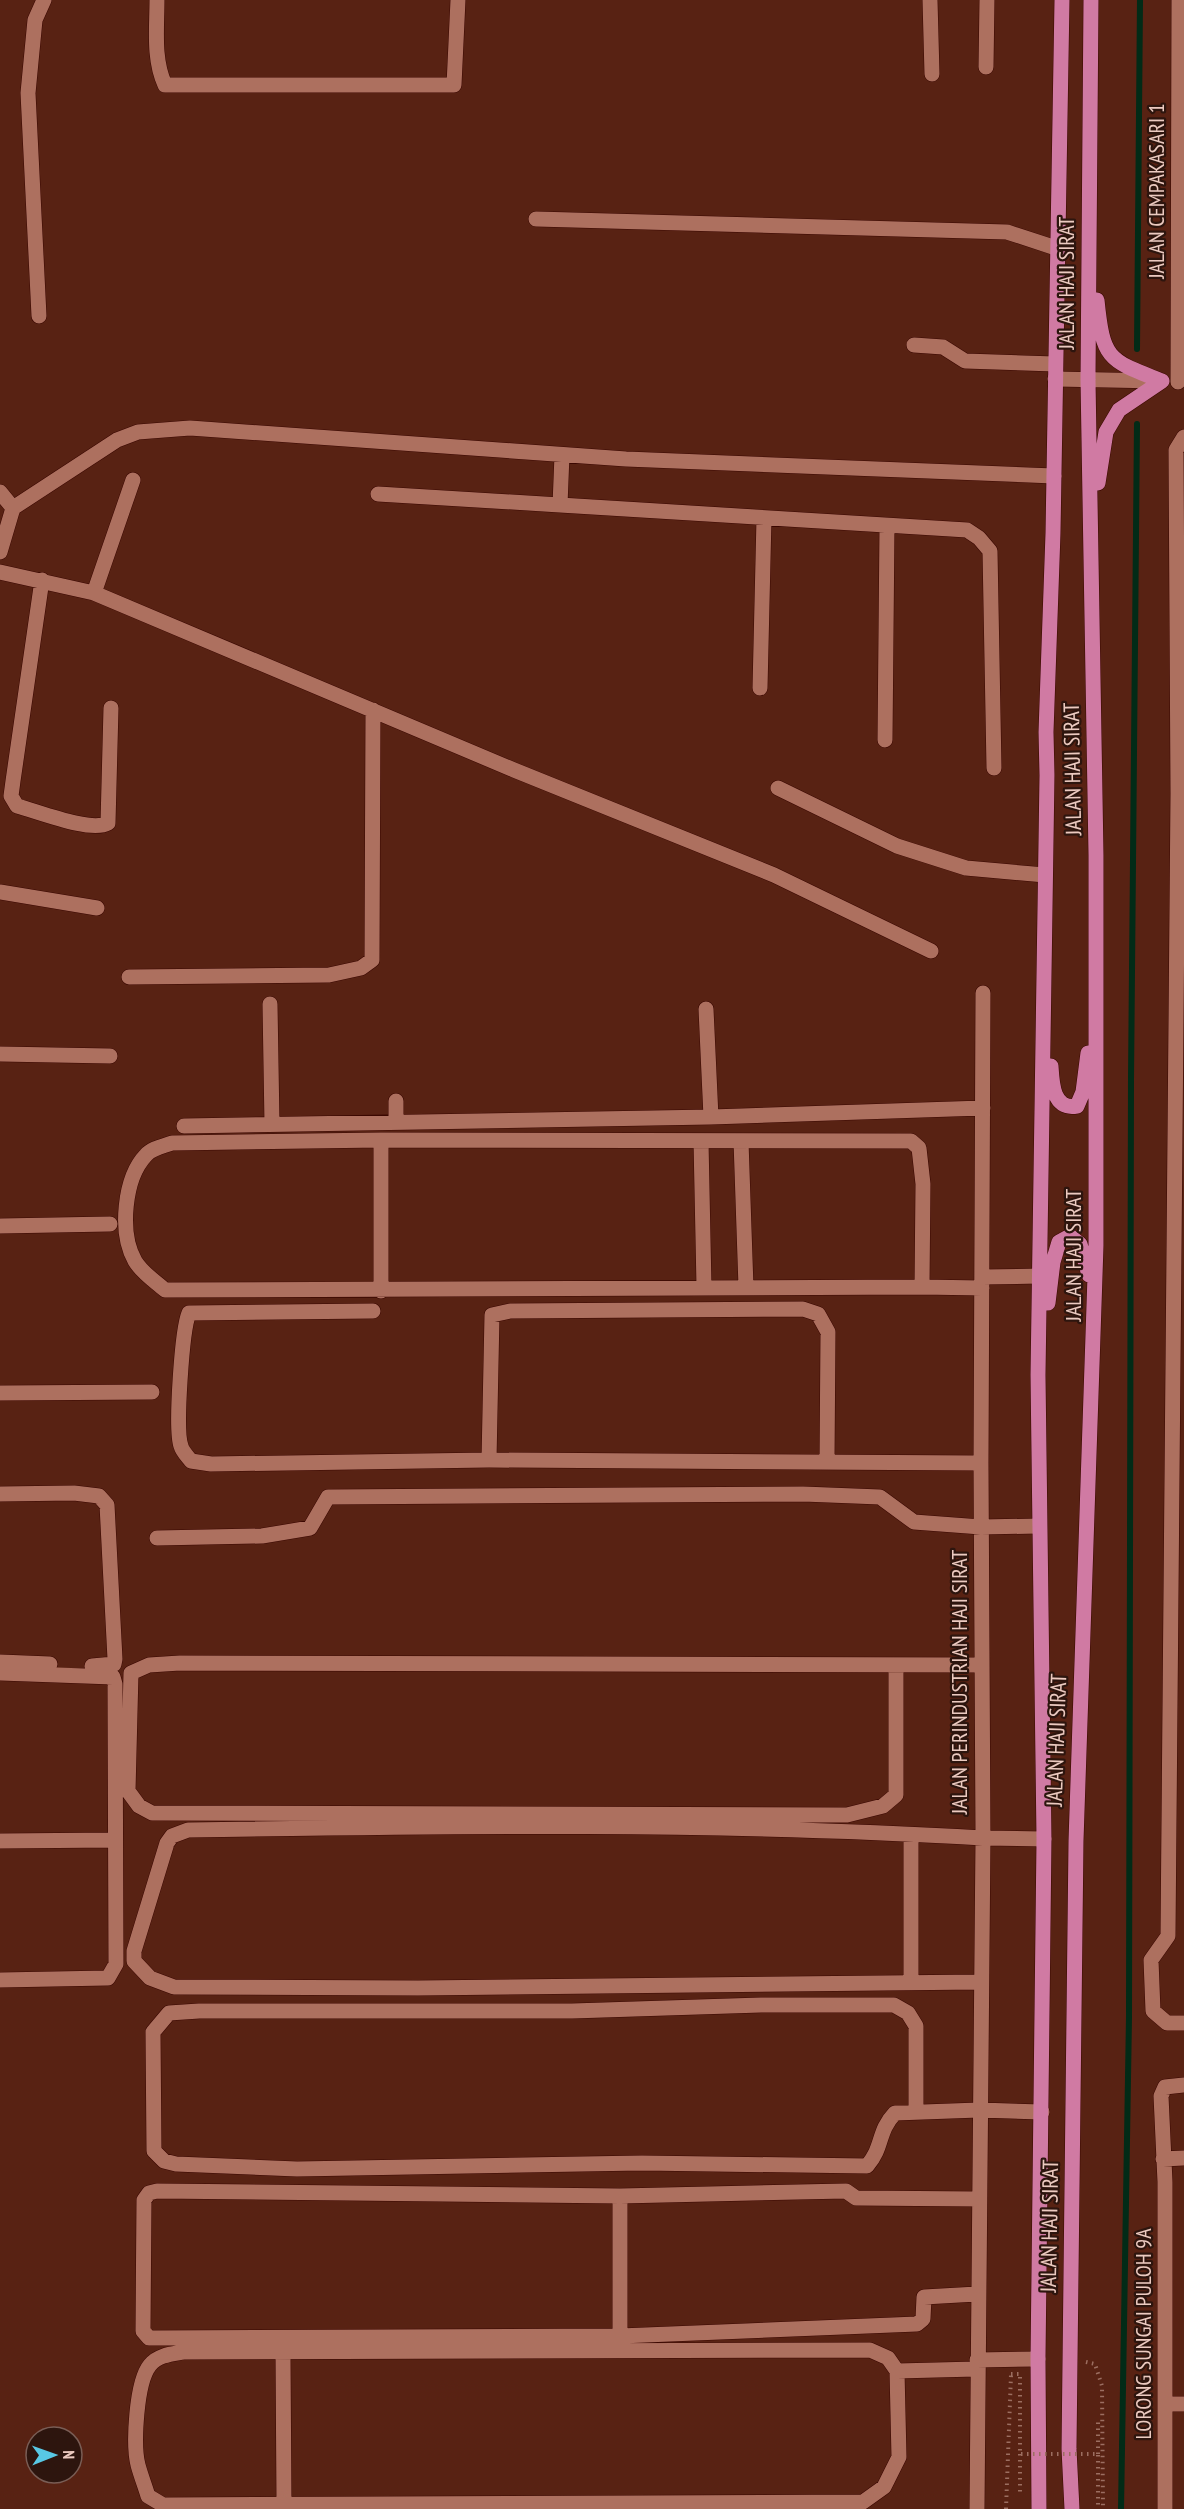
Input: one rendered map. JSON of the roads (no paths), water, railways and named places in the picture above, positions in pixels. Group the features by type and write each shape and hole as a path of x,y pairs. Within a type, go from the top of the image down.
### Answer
{"main road":[{"name":"JALAN HAJI SIRAT","path":"1039,2509 1038,2359 1044,1839 1038,1375 1046,732 1054,476 1056,248 1062,0"},
{"name":"JALAN HAJI SIRAT","path":"1072,2509 1070,2360 1076,1840 1095,1332 1096,988 1088,380 1090,0"},
{"path":"1090,150 1100,332 1107,353 1122,365 1175,382"},
{"path":"1091,590 1098,477 1106,432 1119,410 1175,382"},
{"path":"1044,995 1052,1081 1057,1099 1070,1107 1077,1106 1083,1092 1096,988"},
{"path":"1038,1375 1053,1262 1059,1242 1070,1236 1080,1244 1086,1258 1095,1332"}],"street":[{"path":"39,316 28,93 35,20 44,0"},
{"path":"157,0 160,75 165,85 387,86 454,86 458,0"},
{"path":"930,0 932,74"},
{"path":"986,67 987,0"},
{"name":"JALAN CEMPAKASARI 1","path":"1175,382 1181,166 1179,0"},
{"path":"536,219 1007,232 1056,248"},
{"path":"914,345 943,347 965,361 1055,371 1088,380 1175,382"},
{"path":"0,552 13,508 117,440 138,432 190,428 562,455 1054,476"},
{"path":"1184,437 1176,450 1181,793 1177,1672 1168,1936 1151,1960 1153,2011 1167,2023 1184,2023"},
{"path":"560,505 562,455"},
{"path":"94,593 133,480"},
{"path":"0,492 13,508"},
{"path":"378,494 968,530 979,538 990,551 994,768"},
{"path":"760,688 764,518"},
{"path":"885,740 887,525"},
{"path":"0,572 94,593 224,650 774,875 931,951"},
{"path":"42,580 11,796 16,806 88,826 101,827 108,823 111,708"},
{"path":"129,977 329,975 361,968 372,960 373,710"},
{"path":"778,788 897,846 966,868 1045,875"},
{"path":"0,892 97,908"},
{"name":"JALAN PERINDUSTRIAN HAJI SIRAT","path":"977,2509 976,2364 983,1838 981,1463 983,993"},
{"path":"270,1004 272,1124"},
{"path":"706,1009 711,1118"},
{"path":"0,1054 110,1056"},
{"path":"396,1101 396,1120"},
{"path":"184,1126 396,1120 711,1118 983,1108"},
{"path":"922,1287 923,1184 919,1148 911,1142 381,1140 171,1143 148,1152 134,1171 126,1241 135,1262 165,1290 381,1291 922,1287 1040,1276"},
{"path":"381,1140 381,1291"},
{"path":"701,1141 705,1287"},
{"path":"741,1141 746,1287"},
{"path":"0,1226 110,1224"},
{"path":"489,1460 492,1315 510,1311 803,1309 818,1314 828,1332 827,1462"},
{"path":"373,1311 189,1312 185,1323 181,1369 180,1446 191,1461 211,1464 489,1460 981,1463"},
{"path":"0,1393 152,1392"},
{"path":"0,1494 74,1493 99,1496 107,1505 115,1659 114,1664 107,1667 0,1662"},
{"path":"157,1538 262,1536 309,1528 328,1497 802,1494 880,1497 914,1522 981,1527"},
{"name":"JALAN PERINDUSTRIAN HAJI SIRAT","path":"981,1527 1039,1526"},
{"path":"896,1666 896,1795 883,1806 847,1815 152,1813 139,1806 128,1791 130,1673 149,1665 226,1663 982,1665"},
{"path":"0,1673 113,1677 115,1684 116,1964 108,1978 0,1980"},
{"path":"980,1982 418,1988 174,1987 150,1978 134,1961 134,1951 167,1843 172,1836 188,1830 426,1826 768,1830 983,1838"},
{"path":"911,1835 912,1983"},
{"name":"JALAN PERINDUSTRIAN HAJI SIRAT","path":"983,1838 1044,1839"},
{"path":"0,1840 114,1840"},
{"path":"1168,1936 1184,1936"},
{"path":"916,2112 916,2026 908,2013 894,2005 761,2005 572,2011 199,2011 169,2013 153,2032 153,2151 165,2161 176,2164 297,2169 642,2163 867,2166 878,2153 884,2125 895,2113 979,2110 1042,2112"},
{"name":"LORONG SUNGAI PULOH 9A","path":"1165,2509 1166,2404 1161,2096 1165,2087 1184,2085"},
{"path":"1163,2158 1184,2158"},
{"path":"977,2294 924,2297 923,2319 917,2324 620,2336 149,2338 143,2331 142,2278 144,2200 149,2193 157,2191 620,2196 846,2191 856,2198 978,2199"},
{"path":"620,2196 620,2336"},
{"path":"870,2350 888,2358 897,2371 899,2457 884,2487 863,2502 164,2505 148,2496 138,2464 137,2426 141,2389 150,2366 166,2355 183,2352 283,2354 870,2350"},
{"path":"283,2354 284,2504"},
{"path":"897,2371 1038,2359"},
{"path":"1166,2404 1184,2404"}],"waterway":[{"path":"1137,349 1140,0"},
{"path":"1121,2509 1129,2017 1131,1079 1137,424"}]}
